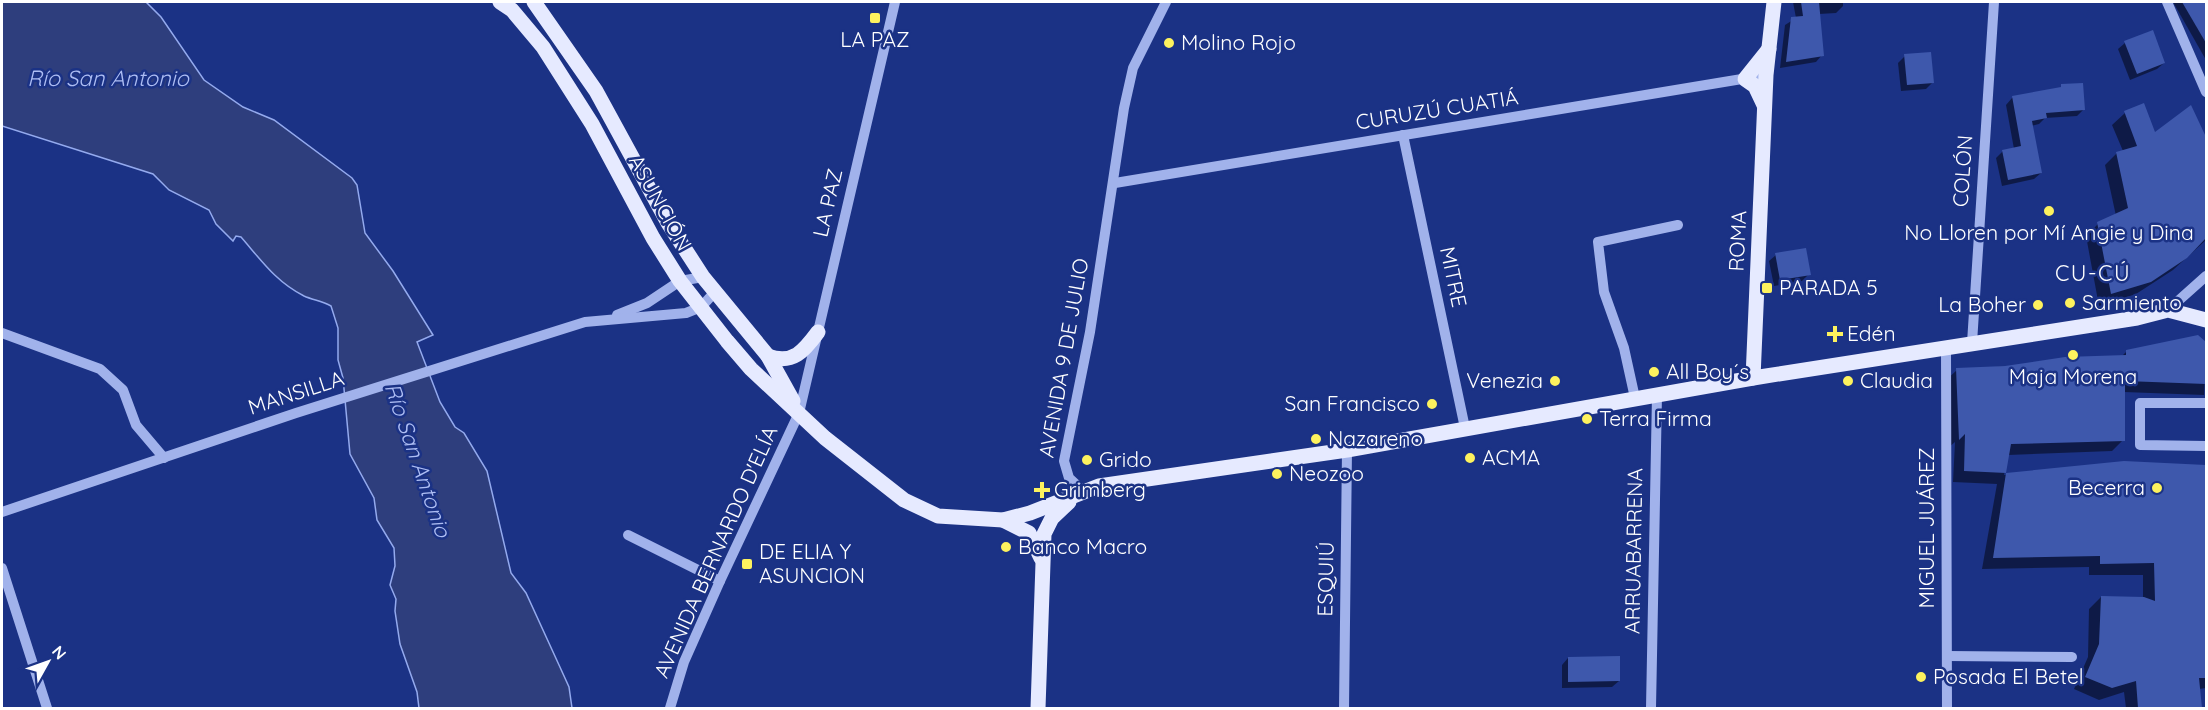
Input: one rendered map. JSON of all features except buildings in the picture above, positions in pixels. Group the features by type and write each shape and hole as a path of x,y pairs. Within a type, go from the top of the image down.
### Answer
{"main road":[{"name":"ASUNCIÓN","path":"500,2 526,26 577,100 643,221 680,280 751,369 844,453 904,500 938,516 1003,520 1030,513 1083,491 1347,450 1635,398 2137,318 2168,310"},
{"name":"ASUNCIÓN","path":"534,2 596,91 656,203 703,277 768,356 800,413"},
{"name":"ROMA","path":"1753,378 1766,75 1774,2"},
{"path":"1765,106 1755,86 1745,79 1769,48"},
{"path":"2168,310 2206,320"},
{"path":"768,356 786,360 795,357 804,351 818,332"},
{"path":"1038,708 1041,558 1044,534 1052,518 1083,491"},
{"name":"ASUNCIÓN","path":"1003,520 1029,534 1041,558"}],"street":[{"name":"LA PAZ","path":"800,413 895,2"},
{"name":"AVENIDA 9 DE JULIO","path":"1083,491 1069,478 1064,461 1090,332 1115,183 1124,108 1140,49 1166,2"},
{"name":"COLÓN","path":"1972,343 1994,2"},
{"path":"2167,2 2206,92"},
{"name":"CURUZÚ CUATIÁ","path":"1115,183 1766,75"},
{"name":"MITRE","path":"1402,135 1465,428"},
{"path":"1635,398 1624,348 1604,292 1598,242 1678,225"},
{"path":"2168,310 2206,276"},
{"name":"MANSILLA","path":"606,319 647,303 680,280 703,277"},
{"path":"701,307 715,292"},
{"name":"MANSILLA","path":"2,512 296,413 585,322 669,316 701,307"},
{"path":"2,333 100,369 123,390 136,425 164,458"},
{"name":"MIGUEL JUÁREZ","path":"1946,348 1947,708"},
{"name":"ARRUABARRENA","path":"1651,708 1657,395"},
{"path":"2206,403 2140,402 2139,445 2206,446"},
{"name":"AVENIDA BERNARDO D'ELÍA","path":"670,708 684,662 800,413"},
{"name":"ESQUIÚ","path":"1344,708 1347,450"},
{"path":"628,535 720,581"},
{"path":"2,568 47,708"},
{"path":"1947,656 2072,657"}],"water":[{"name":"Río San Antonio","path":"2,2 146,2 161,17 204,80 243,107 274,120 352,178 357,185 365,233 393,271 433,335 417,342 440,402 455,427 464,433 487,471 511,573 526,593 569,687 572,708 419,708 417,692 400,644 395,611 396,599 390,585 395,566 394,548 377,520 374,498 350,454 343,378 338,360 338,328 331,306 304,296 285,284 241,237 236,236 233,241 216,224 209,210 169,190 153,174 2,126"}],"place":[{"name":"LA PAZ","path":"875,18"},
{"name":"Molino Rojo","path":"1169,43"},
{"name":"No Lloren por Mí Angie y Dina","path":"2049,211"},
{"name":"PARADA 5","path":"1767,288"},
{"name":"Sarmiento","path":"2070,303"},
{"name":"La Boher","path":"2038,305"},
{"name":"Edén","path":"1835,334"},
{"name":"Maja Morena","path":"2073,355"},
{"name":"All Boy´s","path":"1654,372"},
{"name":"Venezia","path":"1555,381"},
{"name":"Claudia","path":"1848,381"},
{"name":"San Francisco","path":"1432,404"},
{"name":"Terra Firma","path":"1587,419"},
{"name":"Nazareno","path":"1316,439"},
{"name":"ACMA","path":"1470,458"},
{"name":"Grido","path":"1087,460"},
{"name":"Neozoo","path":"1277,474"},
{"name":"Becerra","path":"2157,488"},
{"name":"Grimberg","path":"1042,490"},
{"name":"Banco Macro","path":"1006,547"},
{"name":"DE ELIA Y ASUNCION","path":"747,564"},
{"name":"Posada El Betel","path":"1921,677"}],"district":[{"name":"CU-CÚ","path":"2093,273"}]}
